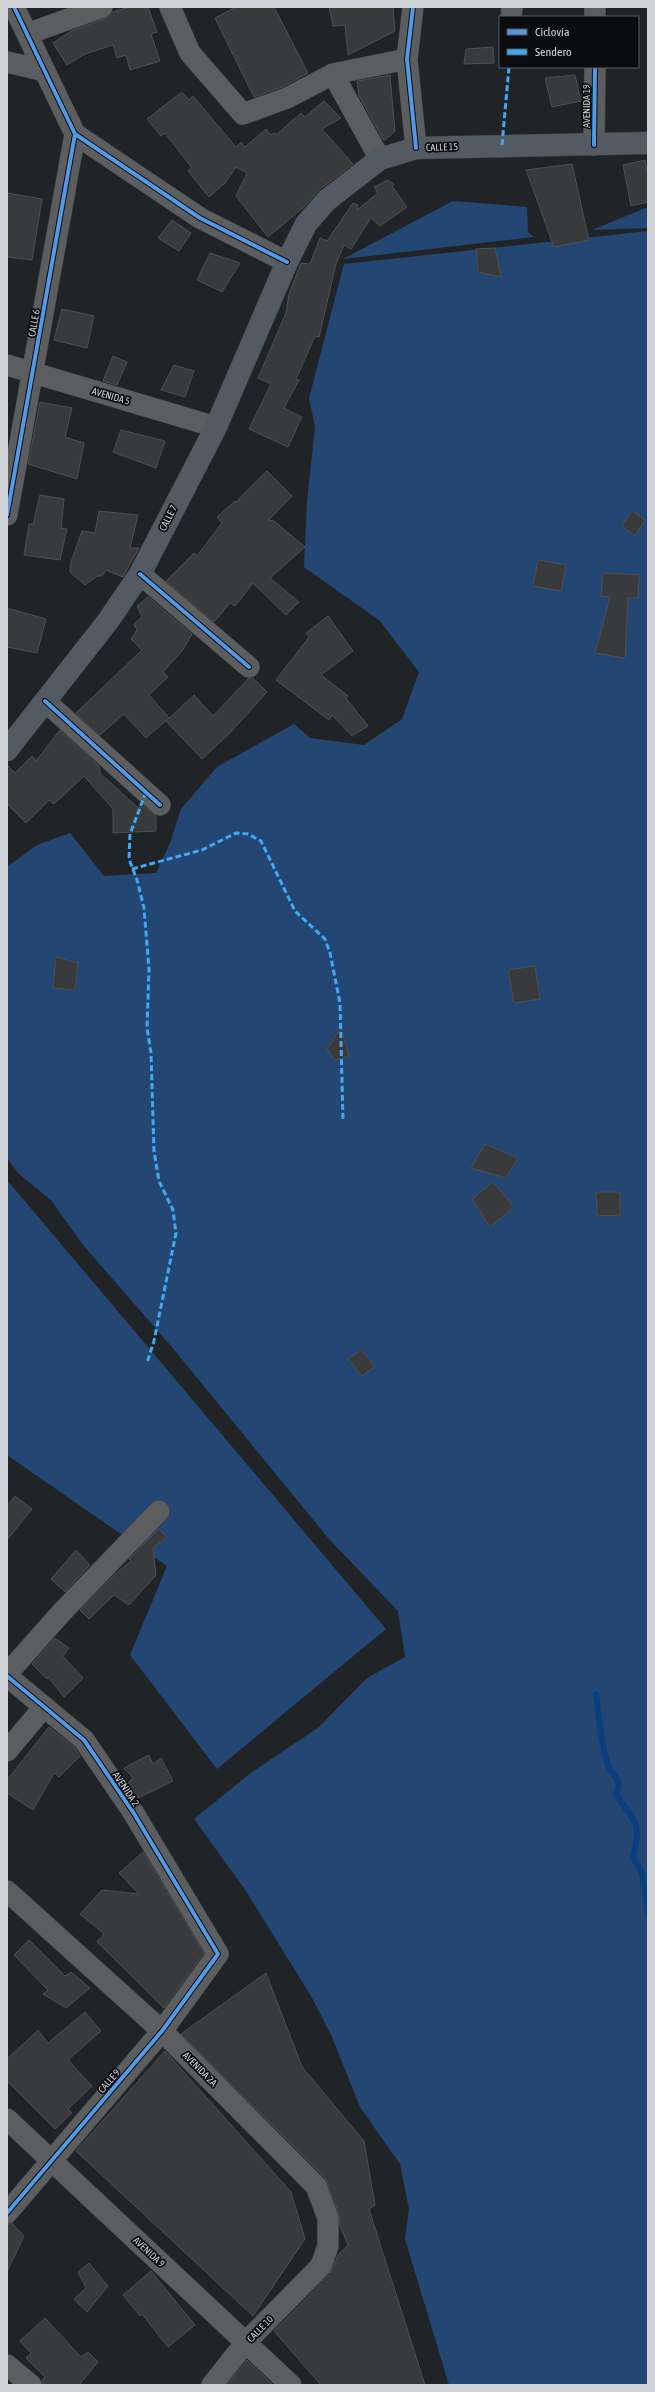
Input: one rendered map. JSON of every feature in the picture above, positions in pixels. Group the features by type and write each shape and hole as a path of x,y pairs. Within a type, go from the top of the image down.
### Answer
{"main road":[{"name":"CALLE 15","path":"287,262 306,224 317,210 380,159 416,148 594,145 648,142"},
{"name":"CALLE 7","path":"7,750 108,621 140,574 216,427 287,262"}],"street":[{"path":"14,7 74,134 200,218 287,262"},
{"path":"27,34 102,7"},
{"path":"170,7 190,53 243,114 287,98 333,74 407,59"},
{"path":"413,7 407,59 416,148"},
{"path":"7,62 45,71"},
{"name":"AVENIDA 19","path":"594,145 595,68"},
{"path":"333,74 380,159"},
{"name":"CALLE 6","path":"7,515 74,134"},
{"name":"AVENIDA 5","path":"7,365 216,427"},
{"path":"140,574 249,668"},
{"path":"46,702 160,805"},
{"path":"7,1675 62,1612 159,1512"},
{"name":"AVENIDA 2","path":"7,1675 44,1708 84,1740 133,1812 218,1954"},
{"path":"7,1751 44,1708"},
{"name":"AVENIDA 2A","path":"7,1891 162,2031 316,2186 328,2218 328,2246 321,2266 311,2277"},
{"name":"CALLE 9","path":"7,2213 162,2031 218,1954"},
{"name":"AVENIDA 9","path":"7,2119 50,2161 291,2385"},
{"name":"CALLE 10","path":"212,2385 246,2342 311,2277"},
{"path":"7,2365 31,2385"}],"shaded area":[{"path":"453,201 527,207 528,232 534,237 343,259"},
{"path":"648,207 648,228 592,230"},
{"path":"648,231 648,2385 449,2385 405,2239 409,2209 400,2164 360,2107 332,2037 311,1996 244,1888 194,1819 252,1772 319,1727 367,1678 405,1657 398,1611 329,1539 171,1346 83,1245 51,1200 19,1174 7,1158 7,867 37,845 70,833 104,876 156,873 170,843 181,809 217,767 294,724 310,738 364,745 402,719 419,672 380,621 304,567 307,501 315,427 309,398 344,264"},
{"path":"7,1180 386,1629 217,1769 130,1655 167,1566 7,1455"}],"building":[{"path":"129,7 148,7 157,32 151,34 160,61 130,70 126,55 117,58 113,45 85,54 67,65 53,43 73,30 106,18 113,12"},
{"path":"236,7 274,7 308,73 282,87 254,97 215,18"},
{"path":"329,7 393,7 395,31 348,55 345,25 333,26"},
{"path":"493,47 494,63 464,64 466,49"},
{"path":"390,75 395,131 384,141 359,96 357,81"},
{"path":"575,75 581,101 552,107 545,78"},
{"path":"182,92 189,100 193,96 236,147 241,142 245,147 266,129 271,135 275,133 276,135 301,113 305,117 324,101 341,118 322,129 353,164 319,190 304,207 268,237 236,196 247,173 236,167 225,183 209,197 188,171 192,168 165,133 161,136 147,119"},
{"path":"645,160 648,176 648,202 631,206 623,165"},
{"path":"572,164 589,240 554,247 526,170"},
{"path":"388,180 394,184 392,186 407,207 380,226 371,218 351,249 344,245 336,264 319,337 315,336 296,379 299,380 284,408 302,417 288,447 249,429 271,384 258,378 286,313 289,294 301,263 310,264 320,238 327,241 353,203 358,205 357,210 378,193 374,187"},
{"path":"7,193 42,199 32,260 7,257"},
{"path":"172,220 191,233 179,251 158,238"},
{"path":"495,248 501,277 478,272 476,249"},
{"path":"210,253 240,263 222,292 197,280"},
{"path":"62,309 94,316 87,348 54,340"},
{"path":"113,356 127,362 117,385 103,381"},
{"path":"174,365 194,371 185,397 161,390"},
{"path":"40,402 72,408 65,437 84,443 77,479 28,464"},
{"path":"121,430 165,441 156,468 113,452"},
{"path":"267,471 292,496 269,520 274,521 305,547 270,578 299,602 286,615 253,583 235,606 230,603 214,622 166,581 194,553 197,556 222,523 217,517 235,501 236,502"},
{"path":"40,495 64,499 61,528 67,529 60,560 24,555 29,524 33,524"},
{"path":"99,511 138,515 130,548 139,548 123,577 106,570 102,576 97,576 85,585 70,572 71,562 82,531 95,533"},
{"path":"632,511 645,520 635,536 622,526"},
{"path":"538,560 566,565 561,591 533,586"},
{"path":"603,573 639,575 638,598 628,598 625,658 595,653 610,597 601,596"},
{"path":"148,597 192,634 182,651 163,672 168,677 149,695 169,718 146,738 124,714 100,735 76,713 142,650 131,639 137,630 134,624 142,617 137,606"},
{"path":"7,608 46,619 37,653 7,647"},
{"path":"328,616 353,651 321,675 348,696 346,698 368,726 352,736 332,715 329,720 276,680 309,637 306,633"},
{"path":"253,678 267,692 230,733 202,759 166,721 194,695 213,716 248,679"},
{"path":"60,730 99,766 100,773 137,807 144,807 156,816 156,831 113,833 113,809 84,776 54,804 49,800 26,823 7,804 7,765 15,773 32,756 36,761"},
{"path":"56,957 78,963 75,990 53,988"},
{"path":"535,966 540,999 514,1003 508,970"},
{"path":"341,1028 349,1056 335,1060 327,1049"},
{"path":"485,1144 518,1158 506,1178 471,1168"},
{"path":"493,1182 514,1207 490,1227 472,1199"},
{"path":"596,1192 620,1192 620,1215 597,1216"},
{"path":"362,1350 375,1366 362,1376 348,1359"},
{"path":"15,1496 32,1509 7,1540 7,1506"},
{"path":"159,1529 167,1537 153,1548 156,1575 129,1605 114,1595 89,1619 80,1610 114,1575 131,1561 129,1559"},
{"path":"76,1550 90,1565 65,1592 51,1579"},
{"path":"55,1638 69,1648 63,1656 83,1678 64,1697 48,1677 47,1679 32,1664"},
{"path":"49,1727 75,1748 80,1756 59,1777 54,1773 33,1810 7,1793 7,1780"},
{"path":"149,1755 153,1764 161,1758 173,1781 138,1798 128,1783 133,1778 124,1768"},
{"path":"143,1852 204,1953 164,2008 97,1942 104,1934 80,1914 102,1890 139,1894 119,1873"},
{"path":"29,1940 65,1976 71,1972 90,1988 66,2008 43,1994 48,1990 14,1955"},
{"path":"266,1973 302,2067 364,2141 375,2205 369,2209 425,2385 321,2385 274,2331 330,2274 338,2255 348,2245 340,2226 339,2214 325,2178 181,2034"},
{"path":"85,2012 101,2031 68,2060 92,2086 68,2109 72,2113 55,2129 7,2081 7,2059 38,2030 48,2043"},
{"path":"165,2051 291,2192 305,2239 253,2316 76,2151"},
{"path":"12,2223 24,2236 7,2272 7,2225"},
{"path":"89,2263 108,2286 87,2312 74,2299 86,2288 78,2272"},
{"path":"151,2271 195,2325 168,2347 142,2314 140,2316 123,2295"},
{"path":"45,2318 81,2357 88,2352 98,2362 79,2385 43,2385 42,2380 45,2377 26,2358 31,2353 20,2341"},
{"path":"247,2360 273,2385 227,2385"}],"waterway":[{"path":"596,1694 604,1752 609,1767 619,1785 616,1794 635,1822 637,1835 633,1856 642,1873 648,1912"}],"marked path":[{"path":"502,145 509,68"},
{"path":"146,792 130,834 129,859 137,880 144,908 149,969 147,1028 151,1053 154,1151 159,1181 173,1210 176,1233 154,1341 147,1363"},
{"path":"132,869 202,850 236,833 248,834 261,841 295,911 325,939 330,953 340,1003 343,1121"}],"cycle path":[{"path":"14,7 75,134 200,218 287,262"},
{"path":"413,7 407,59 416,148"},
{"path":"594,145 595,68"},
{"path":"7,515 75,134"},
{"path":"140,574 249,667"},
{"path":"45,701 160,805"},
{"path":"7,1676 84,1740 133,1812 218,1954 162,2031 7,2213"}]}
